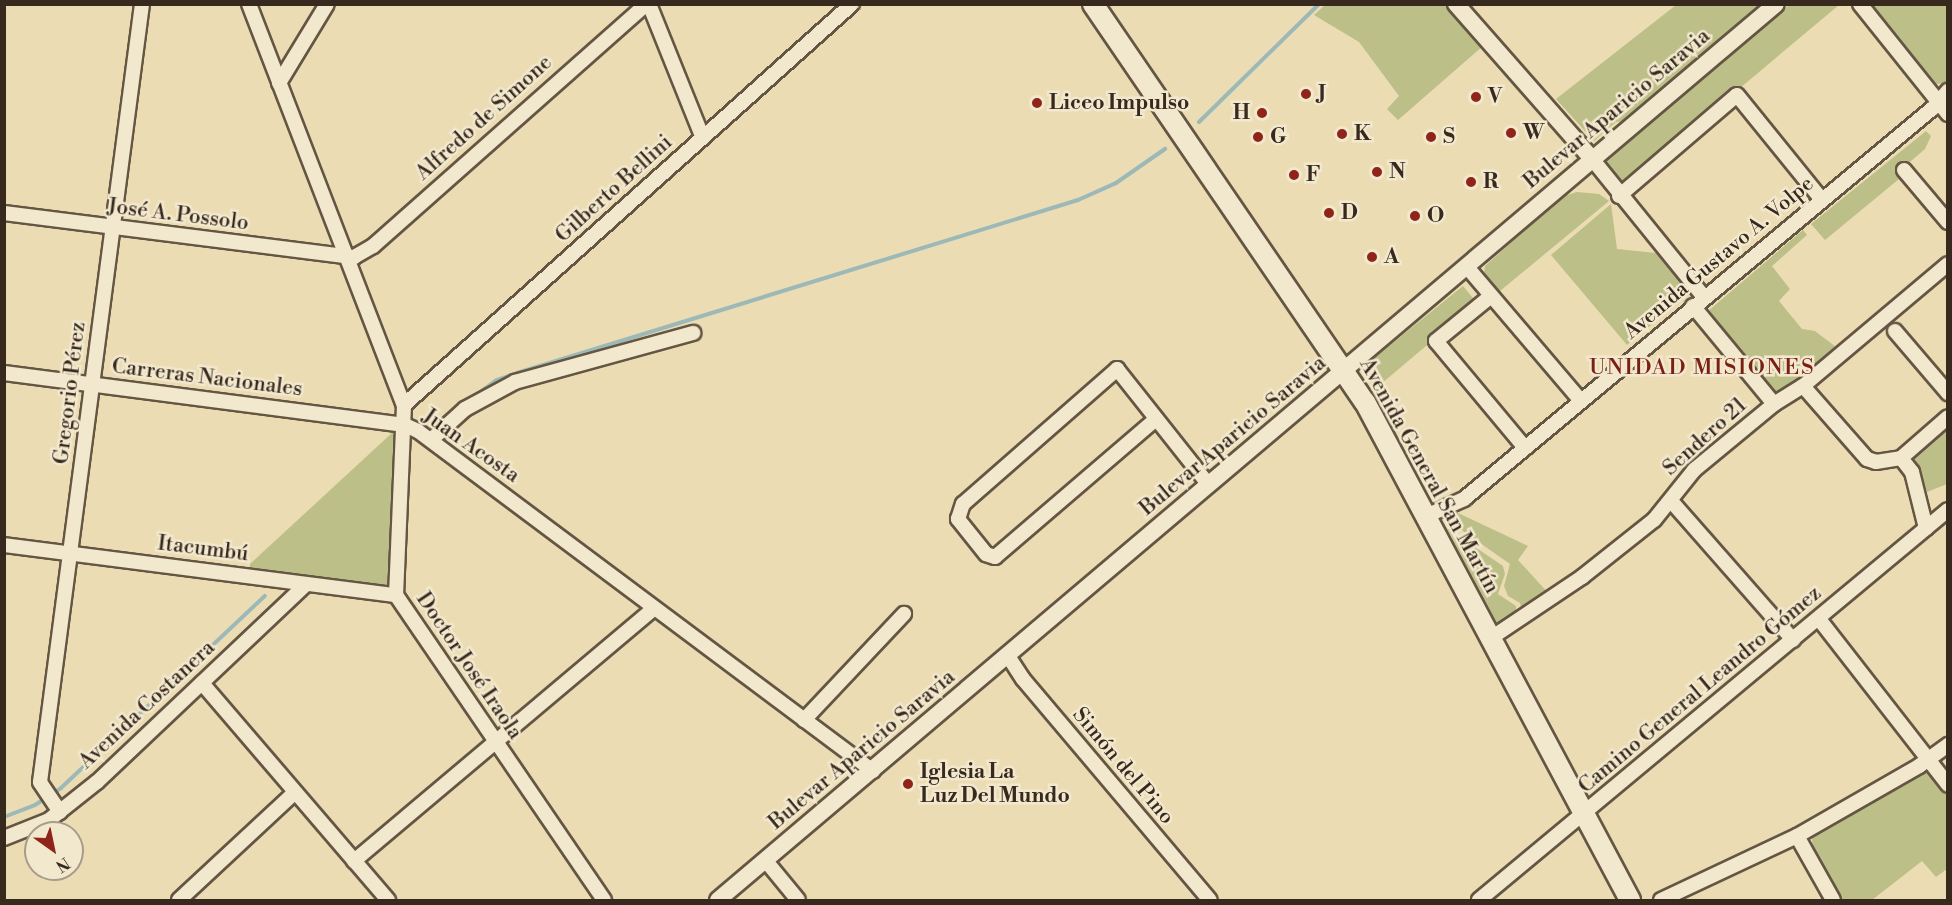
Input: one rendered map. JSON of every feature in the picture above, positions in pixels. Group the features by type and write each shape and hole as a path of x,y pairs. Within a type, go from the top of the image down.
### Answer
{"main road":[{"name":"Avenida General San Martín","path":"1093,4 1345,370 1426,516 1630,900"}],"street":[{"name":"Gregorio Pérez","path":"60,812 42,787 70,553 94,385 111,227 142,4"},
{"name":"Juan Acosta","path":"249,4 404,405 405,425 432,440 653,609 873,771"},
{"path":"279,83 327,4"},
{"path":"648,4 703,138"},
{"name":"Alfredo de Simone","path":"346,257 361,254 372,246 648,4"},
{"name":"Gilberto Bellini","path":"404,405 852,4"},
{"path":"1456,4 1593,160 1619,195 1704,297"},
{"name":"Bulevar Aparicio Saravia","path":"718,900 1776,4"},
{"path":"1860,4 1943,95 1947,114"},
{"path":"1619,195 1737,95 1822,200"},
{"name":"Avenida Gustavo A. Volpe","path":"1426,516 1464,499 1933,108 1943,95"},
{"path":"1904,170 1947,222"},
{"name":"José A. Possolo","path":"4,213 346,257"},
{"name":"Sendero 21","path":"1491,638 1582,577 1654,520 1671,501 1682,482 1774,404 1803,386 1947,264"},
{"path":"1467,267 1580,400"},
{"path":"1491,296 1436,341 1525,448"},
{"path":"1693,306 1774,404"},
{"path":"1895,331 1947,393"},
{"path":"432,440 465,409 515,382 693,333"},
{"path":"1156,419 995,557 986,554 958,519 963,504 1117,369 1209,486"},
{"name":"Carreras Nacionales","path":"4,373 405,425"},
{"path":"1803,386 1867,459 1887,461 1901,458 1947,417"},
{"name":"Doctor José Iraola","path":"405,425 396,595 604,900"},
{"path":"1901,458 1912,472 1926,528"},
{"path":"1671,501 1793,640"},
{"name":"Camino General Leandro Gómez","path":"1479,900 1947,510"},
{"name":"Itacumbú","path":"4,544 305,585 396,595"},
{"name":"Avenida Costanera","path":"4,838 60,812 202,683 305,585"},
{"path":"354,861 653,609"},
{"path":"804,720 904,614"},
{"path":"1819,619 1947,785"},
{"name":"Simón del Pino","path":"1008,656 1023,679 1210,900"},
{"path":"202,683 388,900"},
{"path":"1661,900 1797,836 1929,760 1947,745"},
{"path":"179,900 294,793"},
{"path":"1797,836 1833,900"},
{"path":"766,861 798,900"}],"green space":[{"path":"1325,5 1446,5 1483,46 1398,120 1387,109 1399,96 1359,42 1314,15"},
{"path":"1676,5 1767,5 1626,121 1616,122 1594,141 1556,99"},
{"path":"1789,5 1839,5 1623,186 1603,161"},
{"path":"1869,5 1947,5 1947,83 1935,84"},
{"path":"1926,131 1931,136 1925,149 1896,174 1899,179 1825,240 1811,224"},
{"path":"1577,192 1599,194 1609,201 1500,291 1484,274 1485,266 1561,197"},
{"path":"1611,204 1617,249 1656,253 1689,294 1627,345 1551,255"},
{"path":"1803,230 1807,235 1772,266 1790,289 1779,301 1802,329 1815,331 1836,347 1777,395 1707,312"},
{"path":"1463,286 1477,303 1375,389 1363,367"},
{"path":"1947,428 1947,484 1927,492 1913,454"},
{"path":"393,432 396,441 392,580 387,585 382,588 250,572 250,564"},
{"path":"1450,512 1456,512 1528,546 1518,560 1550,595 1522,611 1520,603 1508,596 1504,586 1510,564 1450,522"},
{"path":"1447,528 1503,566 1505,574 1498,594 1516,606 1516,614 1500,629"},
{"path":"1927,768 1947,795 1947,869 1936,877 1922,861 1872,900 1838,900 1813,854 1812,836 1816,829"}],"waterway":[{"path":"1199,122 1319,4"},
{"path":"469,400 497,380 517,373 1078,200 1116,183 1165,149"},
{"path":"4,817 35,805 61,788 265,596"}],"place":[{"name":"J","path":"1306,94"},
{"name":"V","path":"1476,97"},
{"name":"Liceo Impulso","path":"1037,103"},
{"name":"H","path":"1262,113"},
{"name":"W","path":"1511,133"},
{"name":"K","path":"1342,134"},
{"name":"G","path":"1258,137"},
{"name":"S","path":"1431,137"},
{"name":"N","path":"1377,172"},
{"name":"F","path":"1294,175"},
{"name":"R","path":"1471,182"},
{"name":"D","path":"1329,213"},
{"name":"O","path":"1415,216"},
{"name":"A","path":"1372,257"},
{"name":"Iglesia La Luz Del Mundo","path":"908,784"}],"district":[{"name":"UNIDAD MISIONES","path":"1702,368"}]}
